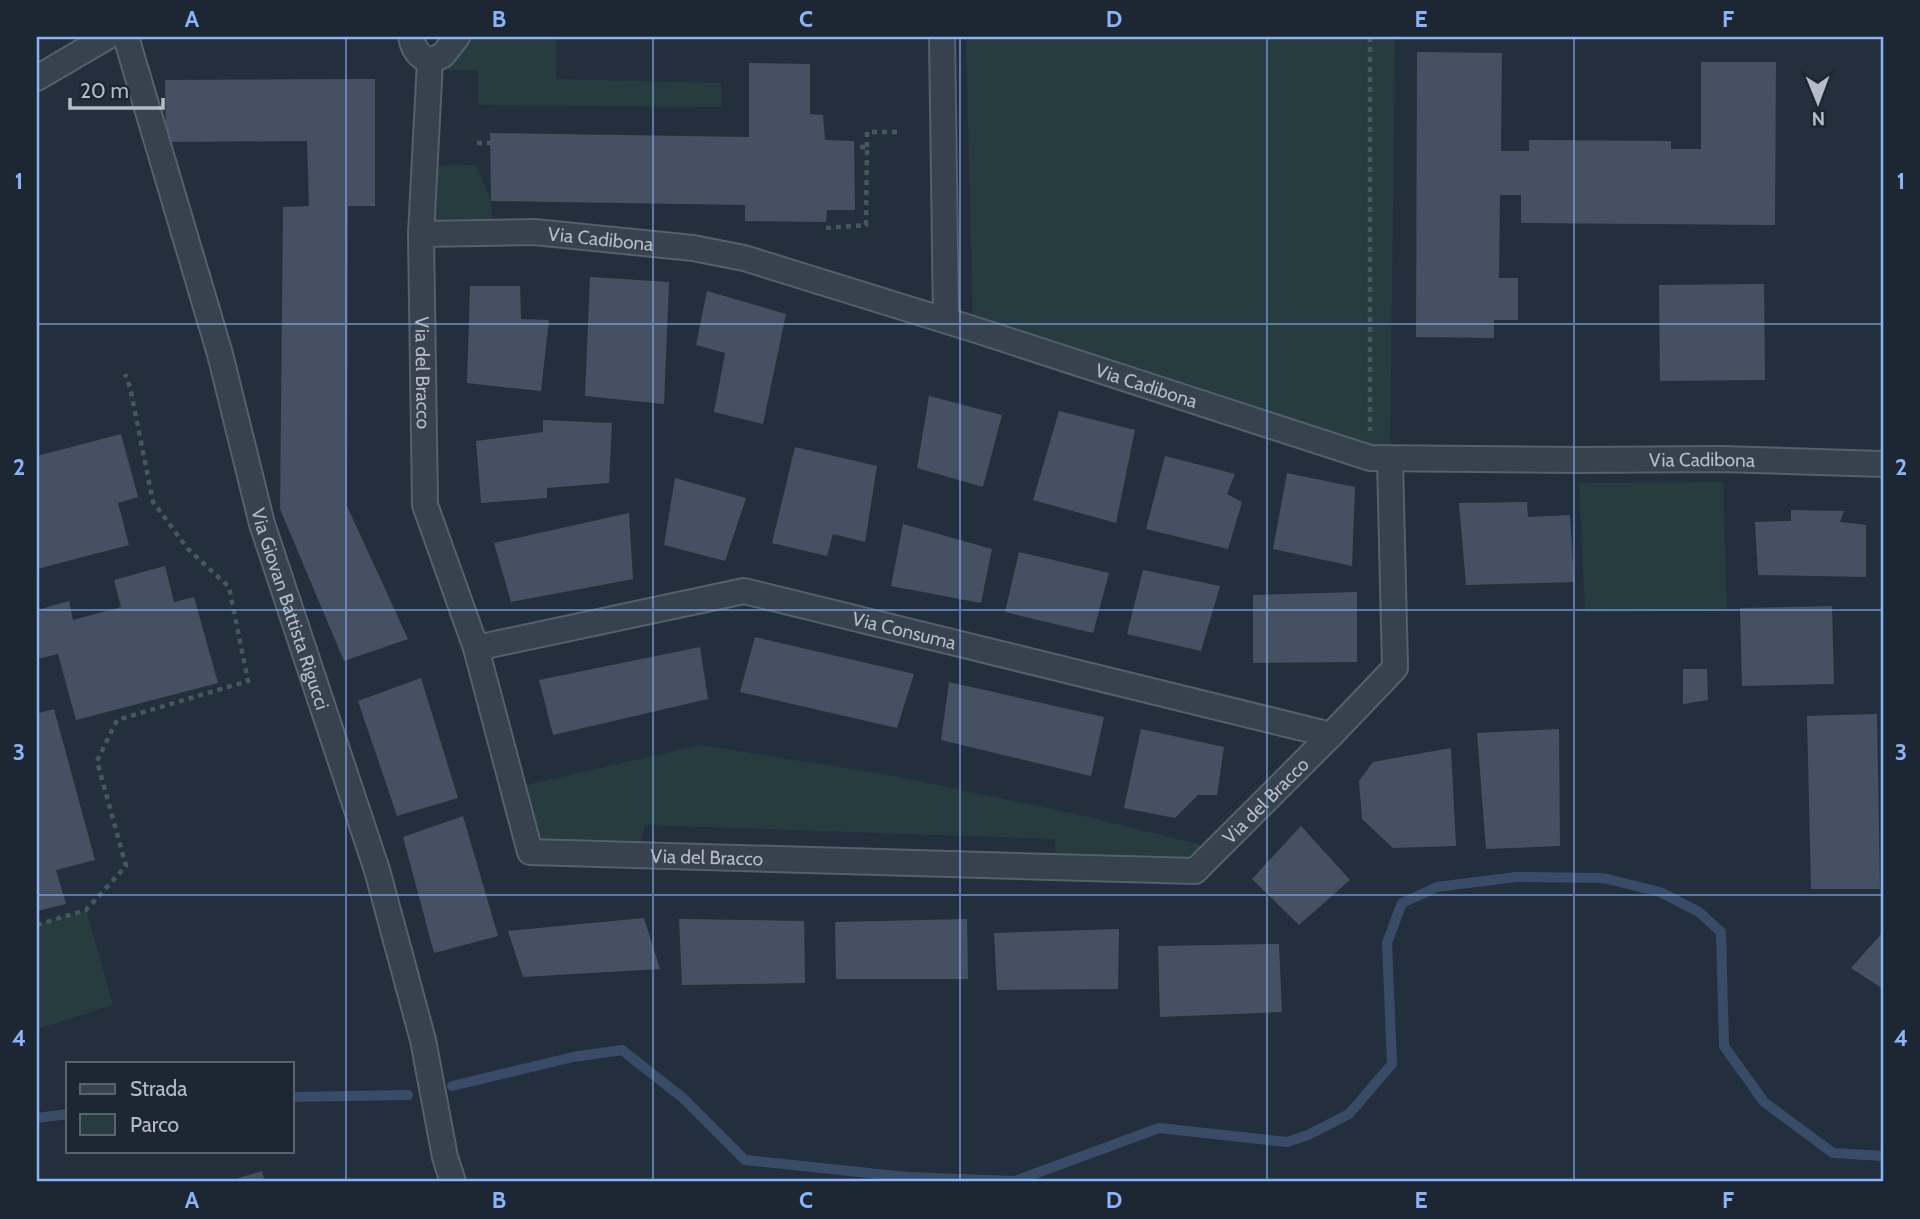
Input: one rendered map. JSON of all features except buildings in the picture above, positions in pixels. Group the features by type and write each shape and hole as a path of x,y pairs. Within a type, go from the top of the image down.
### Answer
{"street":[{"path":"37,78 107,37"},
{"name":"Via Giovan Battista Rigucci","path":"126,37 220,354 262,524 377,870 424,1040 445,1157 453,1182"},
{"path":"411,37 412,44 421,57 430,61 443,55 457,37"},
{"path":"942,37 946,320"},
{"name":"Via del Bracco","path":"430,61 421,234 425,505 476,648 530,852 1195,871 1395,668 1380,459"},
{"name":"Via Cadibona","path":"421,234 534,232 693,248 744,258 1380,459 1720,459 1883,464"},
{"name":"Via Consuma","path":"476,648 744,591 1331,735"}],"path":[{"path":"1370,37 1380,459"},
{"path":"826,228 866,225 867,132 898,132"},
{"path":"477,144 491,143"},
{"path":"856,147 867,148"},
{"path":"37,925 86,910 126,866 97,761 117,720 248,681 229,587 188,549 153,502 130,387 125,374"}],"green space":[{"path":"463,37 556,37 556,79 721,83 722,107 478,105 478,70 429,70"},
{"path":"966,37 1395,37 1390,460 973,329"},
{"path":"476,165 491,201 493,232 421,234 423,166"},
{"path":"1723,482 1727,611 1585,612 1579,483"},
{"path":"701,745 894,776 1076,814 1217,849 1195,871 1056,867 1055,839 645,825 637,855 530,852 513,788"},
{"path":"86,910 113,1005 37,1029 37,925"}],"waterway":[{"path":"452,1086 573,1057 622,1050 683,1098 745,1160 906,1177 1015,1181 1159,1128 1287,1142 1308,1135 1349,1114 1392,1064 1387,943 1402,903 1437,887 1516,877 1603,878 1660,892 1699,912 1721,932 1724,1046 1764,1102 1833,1153 1883,1156"},
{"path":"294,1097 408,1095"},
{"path":"37,1118 66,1114"}]}
